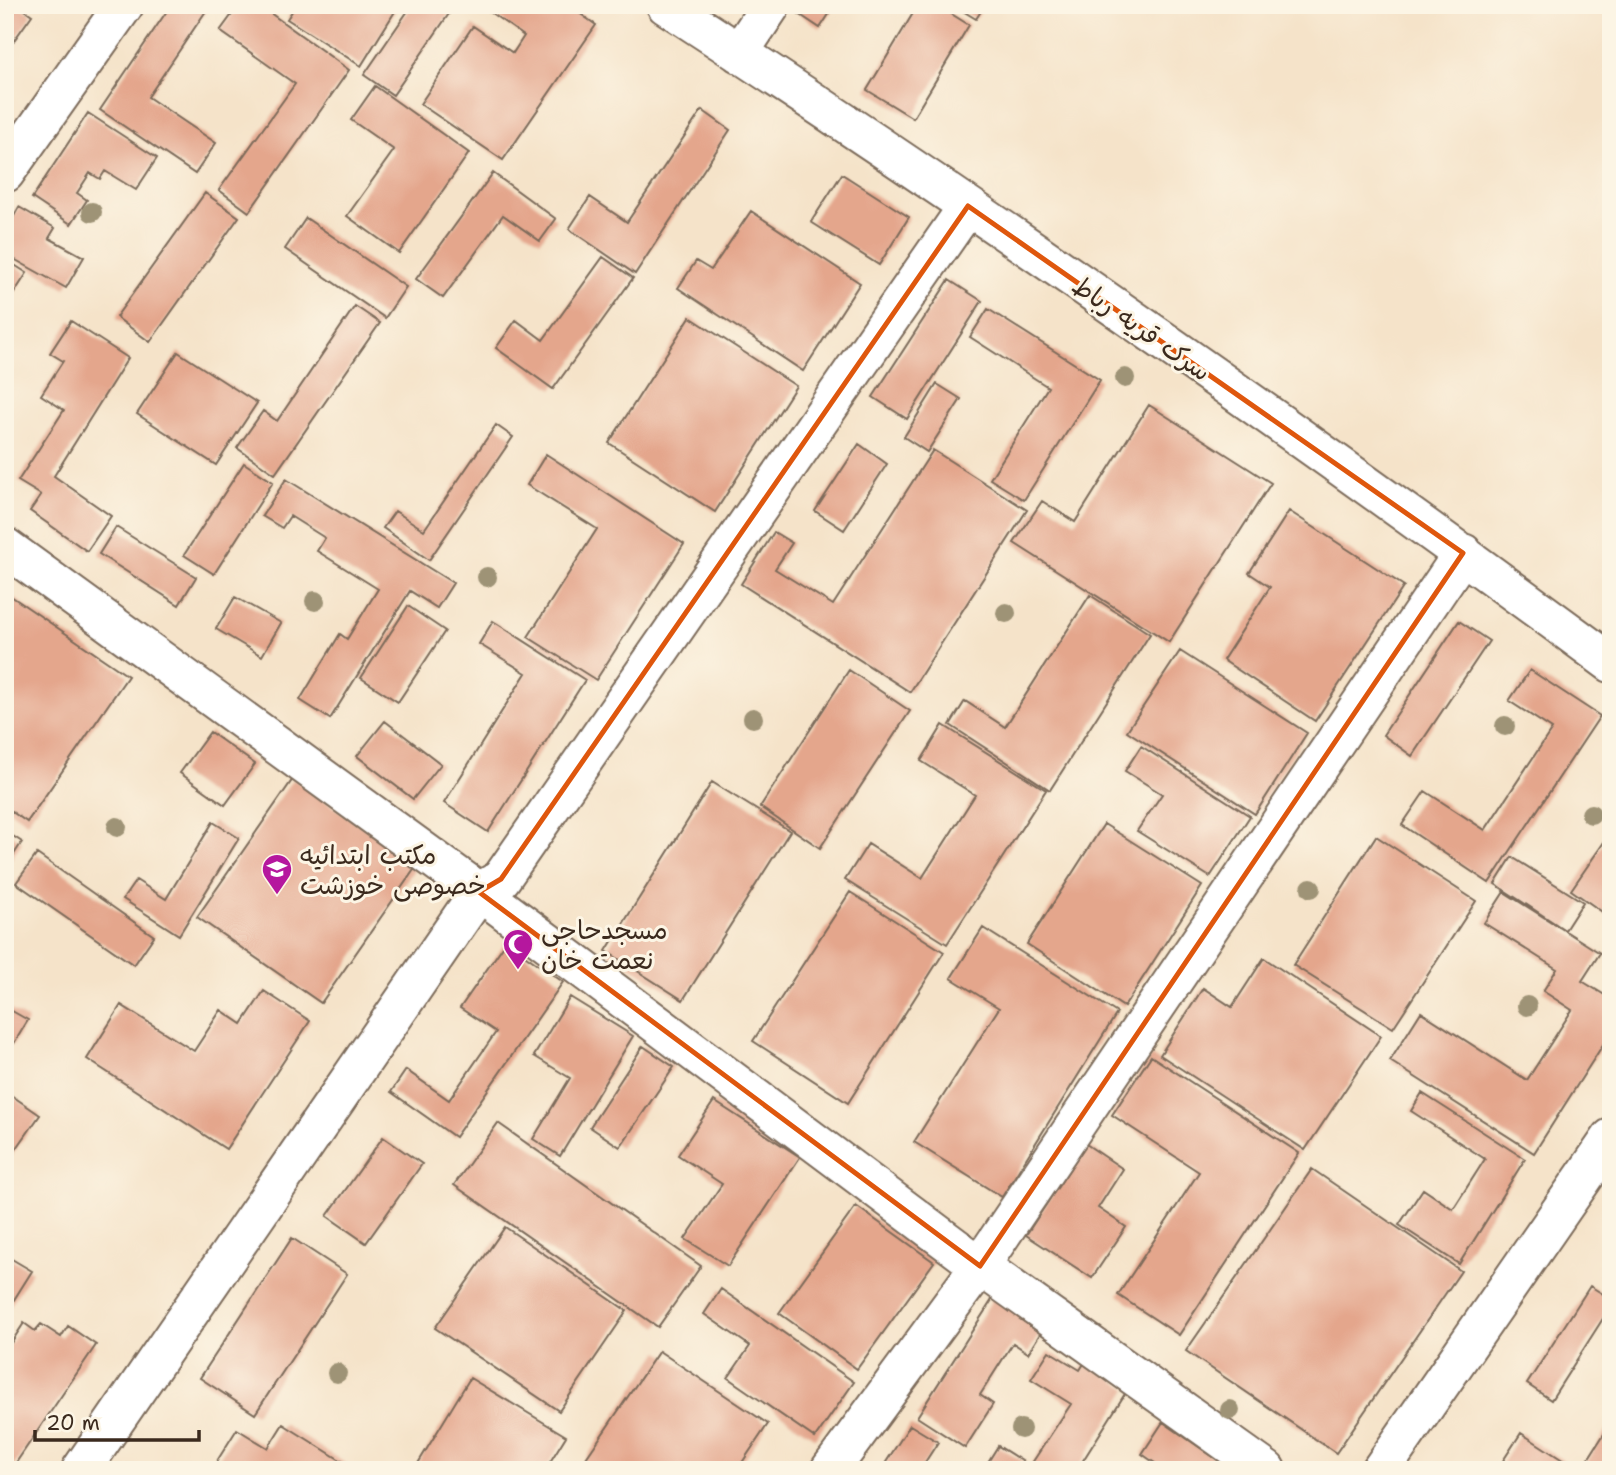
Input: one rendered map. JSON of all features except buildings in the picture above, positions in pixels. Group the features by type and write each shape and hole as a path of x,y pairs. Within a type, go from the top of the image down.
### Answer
{"street":[{"path":"5,173 124,5"},
{"name":"سرک قریه رباط","path":"666,5 968,206 1462,554 1611,663"},
{"path":"738,52 771,5"},
{"path":"81,1470 479,892 501,879 968,206"},
{"path":"5,547 479,892 980,1266 1266,1470"},
{"path":"830,1470 980,1266 1462,554"},
{"path":"1381,1470 1611,1138"}],"highlighted area":[{"path":"968,206 1463,553 980,1266 479,892 501,879"}],"place":[{"name":"مکتب ابتدائیه خصوصی خوزشت","path":"277,896"},
{"name":"مسجدحاجی نعمت خان","path":"518,971"}]}
